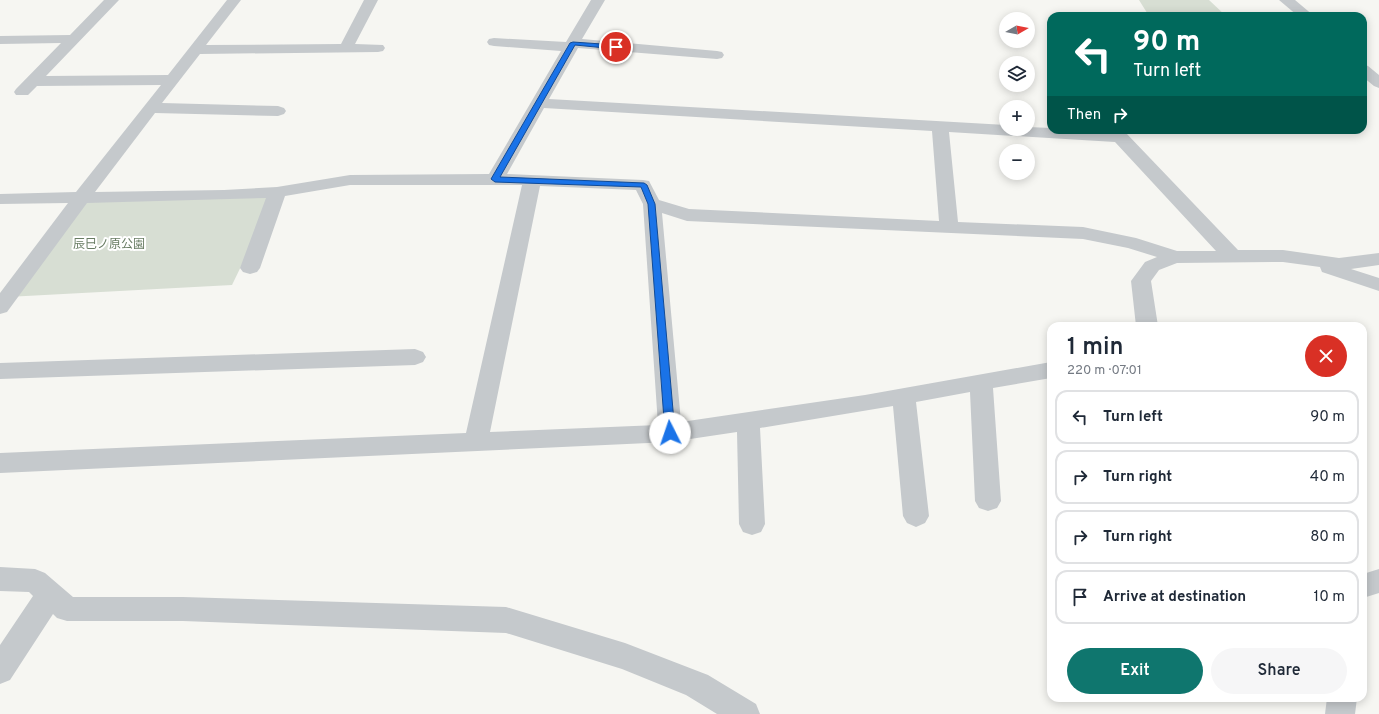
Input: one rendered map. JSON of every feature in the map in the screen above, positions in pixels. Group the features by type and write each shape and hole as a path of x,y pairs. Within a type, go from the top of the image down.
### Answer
{"street":[{"path":"22,92 112,0"},
{"path":"0,307 82,197 234,0"},
{"path":"346,48 371,0"},
{"path":"495,179 598,0"},
{"path":"1286,0 1302,12"},
{"path":"0,40 74,39"},
{"path":"494,42 572,45 717,55"},
{"path":"196,50 378,48"},
{"path":"1367,72 1379,83"},
{"path":"33,81 172,80"},
{"path":"539,103 1047,133"},
{"path":"150,108 278,111"},
{"path":"940,126 949,228"},
{"path":"1071,134 1120,137 1232,256"},
{"path":"0,199 224,195 277,192 350,180 495,179 644,185 652,204 670,433"},
{"path":"476,442 532,181"},
{"path":"250,268 277,192"},
{"path":"652,204 687,215 1083,234 1122,240 1154,248 1174,257"},
{"path":"1146,322 1141,281 1152,266 1174,257 1283,256 1340,264 1379,259"},
{"path":"1303,259 1379,285"},
{"path":"0,371 415,357"},
{"path":"0,463 670,433 904,396 1047,371"},
{"path":"980,382 988,501"},
{"path":"904,396 916,516"},
{"path":"748,421 752,524"},
{"path":"0,579 35,581 67,609 183,609 506,620 625,656 697,685 746,714"},
{"path":"1367,585 1379,581"},
{"path":"0,670 50,594"},
{"path":"1340,714 1342,702"}],"green space":[{"path":"1139,0 1209,0 1222,12 1146,12"},
{"name":"辰巳ノ原公園","path":"277,192 232,285 7,297 82,197"}],"route":[{"path":"616,47 573,43 495,179 644,185 652,204 670,433"}]}
